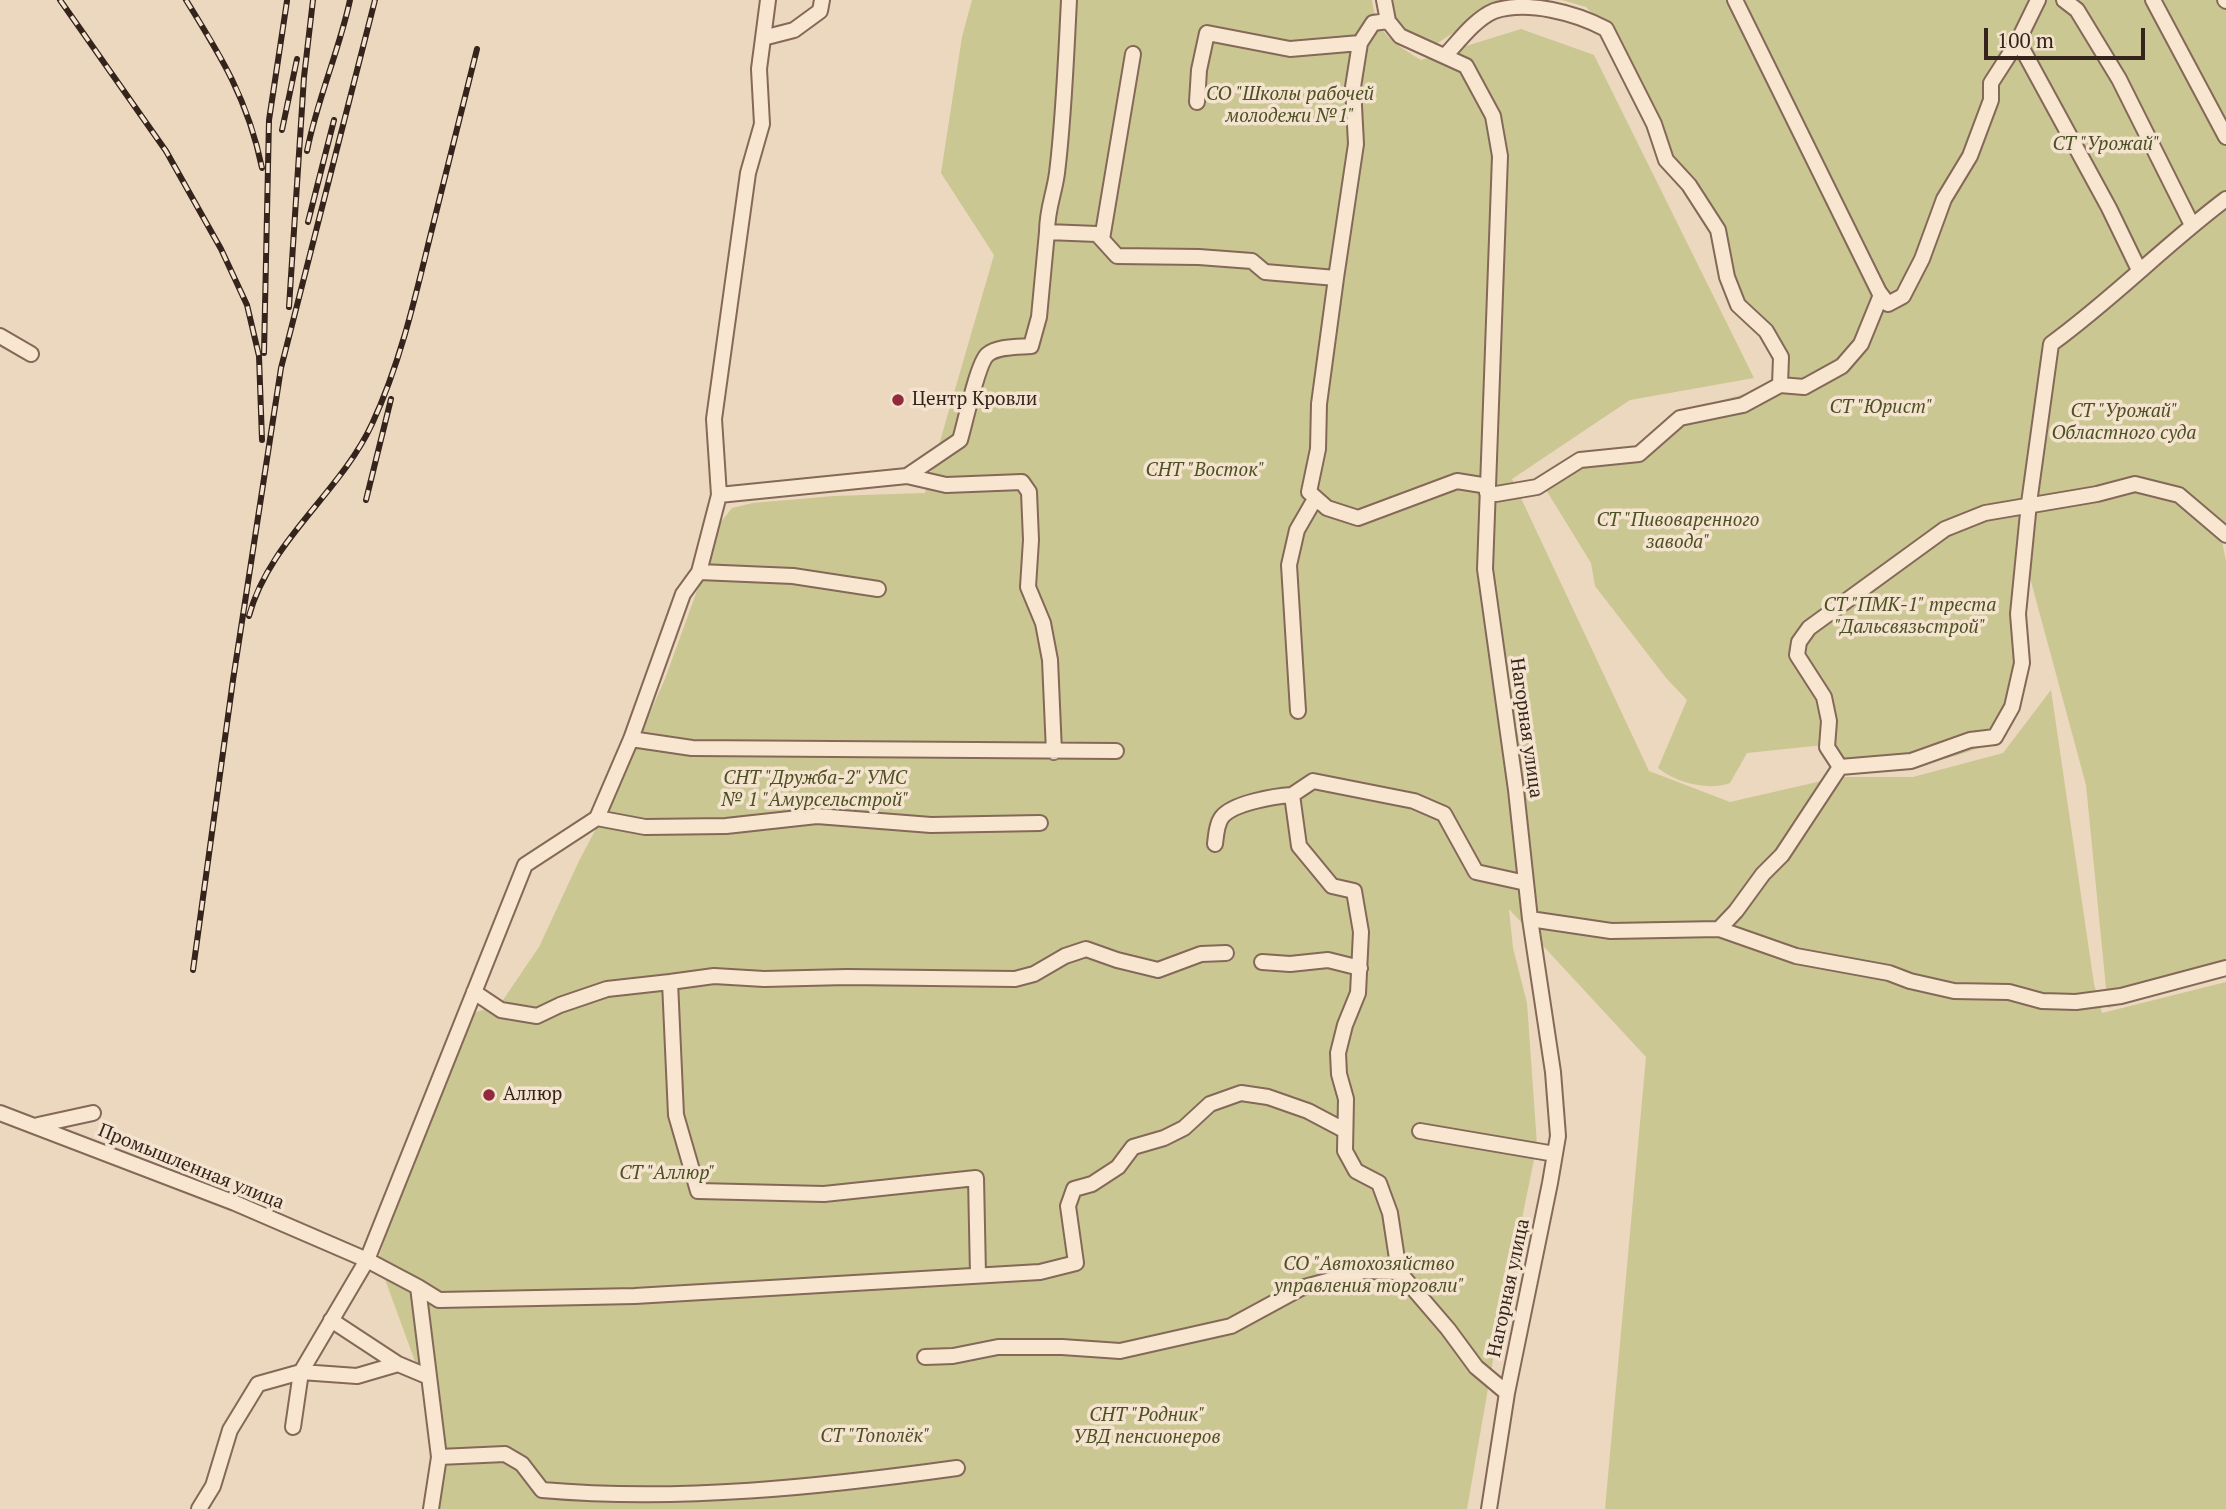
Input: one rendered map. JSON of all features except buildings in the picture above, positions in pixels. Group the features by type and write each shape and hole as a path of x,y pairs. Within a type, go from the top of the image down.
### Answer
{"street":[{"path":"293,1427 301,1372 367,1260 525,864 597,818 631,739 683,594 699,572 719,495 714,419 748,173 762,124 759,69 768,0"},
{"path":"764,38 794,30 820,11 822,0"},
{"path":"907,476 960,440 981,368 988,355 1000,349 1031,346 1039,317 1047,211 1056,177 1069,0"},
{"path":"1384,0 1388,21 1373,23 1360,43 1353,87 1356,144 1319,404 1318,449 1309,492 1327,508 1358,518 1457,481 1496,494 1537,487 1580,460 1639,454 1680,418 1743,405 1780,385 1804,387 1842,366 1861,344 1881,295"},
{"path":"1735,0 1833,202 1888,304 1903,296 1922,258 1944,199 1970,156 1991,100 1991,83 2018,41 2038,0"},
{"path":"2064,0 2077,10 2119,79 2192,225"},
{"path":"2153,0 2226,137"},
{"path":"1445,56 1471,28 1494,11 1520,6 1534,4 1593,22 1606,29 1654,124 1666,160 1689,185 1718,230 1727,276 1738,304 1766,331 1780,357 1780,385"},
{"name":"Нагорная улица","path":"1388,21 1400,36 1466,66 1493,116 1500,156 1485,569 1530,919 1553,1072 1558,1136 1507,1393 1489,1509"},
{"path":"1198,102 1199,69 1207,33 1290,49 1360,43"},
{"path":"2018,41 2109,208 2139,270"},
{"path":"1102,239 1133,54"},
{"path":"1840,767 1911,761 1970,740 1995,737 2012,707 2022,663 2018,614 2029,503 2052,344 2226,198"},
{"path":"1047,232 1097,234 1117,256 1252,261 1265,272 1336,278"},
{"path":"0,336 31,354"},
{"path":"719,495 907,476 946,485 1022,482 1028,492 1031,540 1028,587 1043,623 1050,660 1054,752"},
{"path":"1840,767 1827,747 1829,721 1824,697 1797,655 1799,642 1809,628 1945,529 1985,513 2029,503 2097,494 2135,484 2179,495 2226,535"},
{"path":"1298,711 1289,565 1297,530 1312,504 1319,501"},
{"path":"699,572 793,576 878,589"},
{"path":"631,739 692,748 1116,751"},
{"path":"1719,929 1763,874 1782,855 1840,767"},
{"path":"1214,844 1220,819 1229,810 1275,796 1292,795 1313,781 1414,801 1444,814 1476,872 1526,883"},
{"path":"1292,795 1299,846 1332,886 1354,891 1361,932 1358,993 1345,1025 1338,1053 1339,1074 1346,1099 1345,1151 1356,1171 1379,1183 1390,1213 1399,1272 1448,1329 1476,1367 1507,1393"},
{"path":"597,818 645,827 726,826 817,816 931,825 1040,823"},
{"path":"1530,919 1611,931 1719,929 1796,956 1889,973 1910,981 1954,991 2009,992 2042,1001 2076,1002 2121,996 2226,968"},
{"path":"474,992 501,1010 537,1016 559,1005 607,989 714,976 764,979 1015,979 1034,974 1065,956 1086,949 1158,970 1202,954 1226,953"},
{"path":"1262,962 1290,964 1328,960 1360,968"},
{"path":"670,982 676,1115 698,1191 824,1194 976,1178 978,1275"},
{"name":"Промышленная улица","path":"0,1113 235,1203 367,1260 439,1300 635,1296 1040,1272 1076,1263 1068,1206 1073,1189 1092,1184 1118,1167 1133,1147 1164,1139 1184,1128 1210,1104 1241,1093 1268,1097 1308,1111 1344,1130"},
{"path":"37,1126 93,1113"},
{"path":"1420,1131 1555,1154"},
{"path":"925,1357 953,1356 998,1347 1121,1351 1231,1326 1301,1288 1364,1271 1399,1272"},
{"path":"418,1287 439,1457 431,1509"},
{"path":"331,1320 398,1364 429,1377"},
{"path":"199,1509 213,1486 230,1430 258,1384 301,1372 357,1376 398,1364"},
{"path":"439,1457 505,1454 522,1464 541,1490 593,1495 764,1489 866,1481 957,1468"}],"green space":[{"path":"972,0 1372,0 1382,29 1395,43 1421,60 1521,29 1594,55 1754,378 1630,400 1512,479 1649,771 1730,802 1839,777 1913,777 2003,753 2051,690 2094,984 2102,1013 2226,982 2226,1509 1605,1509 1646,1057 1509,909 1513,948 1527,1003 1537,1145 1493,1360 1467,1509 434,1509 443,1466 424,1386 378,1260 402,1187 469,1015 501,1003 539,947 609,804 665,679 706,566 717,527 732,508 753,503 834,496 925,493 994,255 941,173 962,37"},
{"path":"1393,0 1522,0 1487,11 1434,45 1412,37 1395,22"},
{"path":"1562,0 2226,0 2226,544 2222,541 2226,561 2226,976 2108,1008 2086,785 2029,574 2026,597 2027,677 2020,703 2006,736 1949,758 1848,774 1833,744 1747,753 1730,783 1721,785 1693,784 1674,778 1658,768 1687,700 1667,679 1595,586 1591,563 1540,480 1567,464 1633,451 1665,426 1669,415 1766,388 1783,370 1738,296 1722,235 1673,163 1607,28 1586,7"}],"railway":[{"path":"60,0 166,151 221,249 247,305 259,356 262,440"},
{"path":"186,0 232,80 249,121 262,168"},
{"path":"289,307 304,77 313,0"},
{"path":"307,151 350,0"},
{"path":"193,970 233,680 281,368 375,0"},
{"path":"264,353 269,120 287,1"},
{"path":"249,616 272,564 342,473 358,449 382,402 411,311 477,49"},
{"path":"282,130 297,59"},
{"path":"308,222 334,120"},
{"path":"366,500 391,399"}],"place":[{"name":"Центр Кровли","path":"898,400"},
{"name":"Аллюр","path":"489,1095"}],"park label":[{"name":"СО \"Школы рабочей молодежи №1\"","path":"1290,106"},
{"name":"СТ \"Урожай\"","path":"2106,145"},
{"name":"СТ \"Юрист\"","path":"1881,408"},
{"name":"СТ \"Урожай\" Областного суда","path":"2124,423"},
{"name":"СНТ \"Восток\"","path":"1205,471"},
{"name":"СТ \"Пивоваренного завода\"","path":"1678,532"},
{"name":"СТ \"ПМК-1\" треста \"Дальсвязьстрой\"","path":"1910,617"},
{"name":"СНТ \"Дружба-2\" УМС № 1 \"Амурсельстрой\"","path":"815,790"},
{"name":"СТ \"Аллюр\"","path":"667,1174"},
{"name":"СО \"Автохозяйство управления торговли\"","path":"1369,1276"},
{"name":"СНТ \"Родник\" УВД пенсионеров","path":"1147,1427"},
{"name":"СТ \"Тополёк\"","path":"875,1437"}]}
